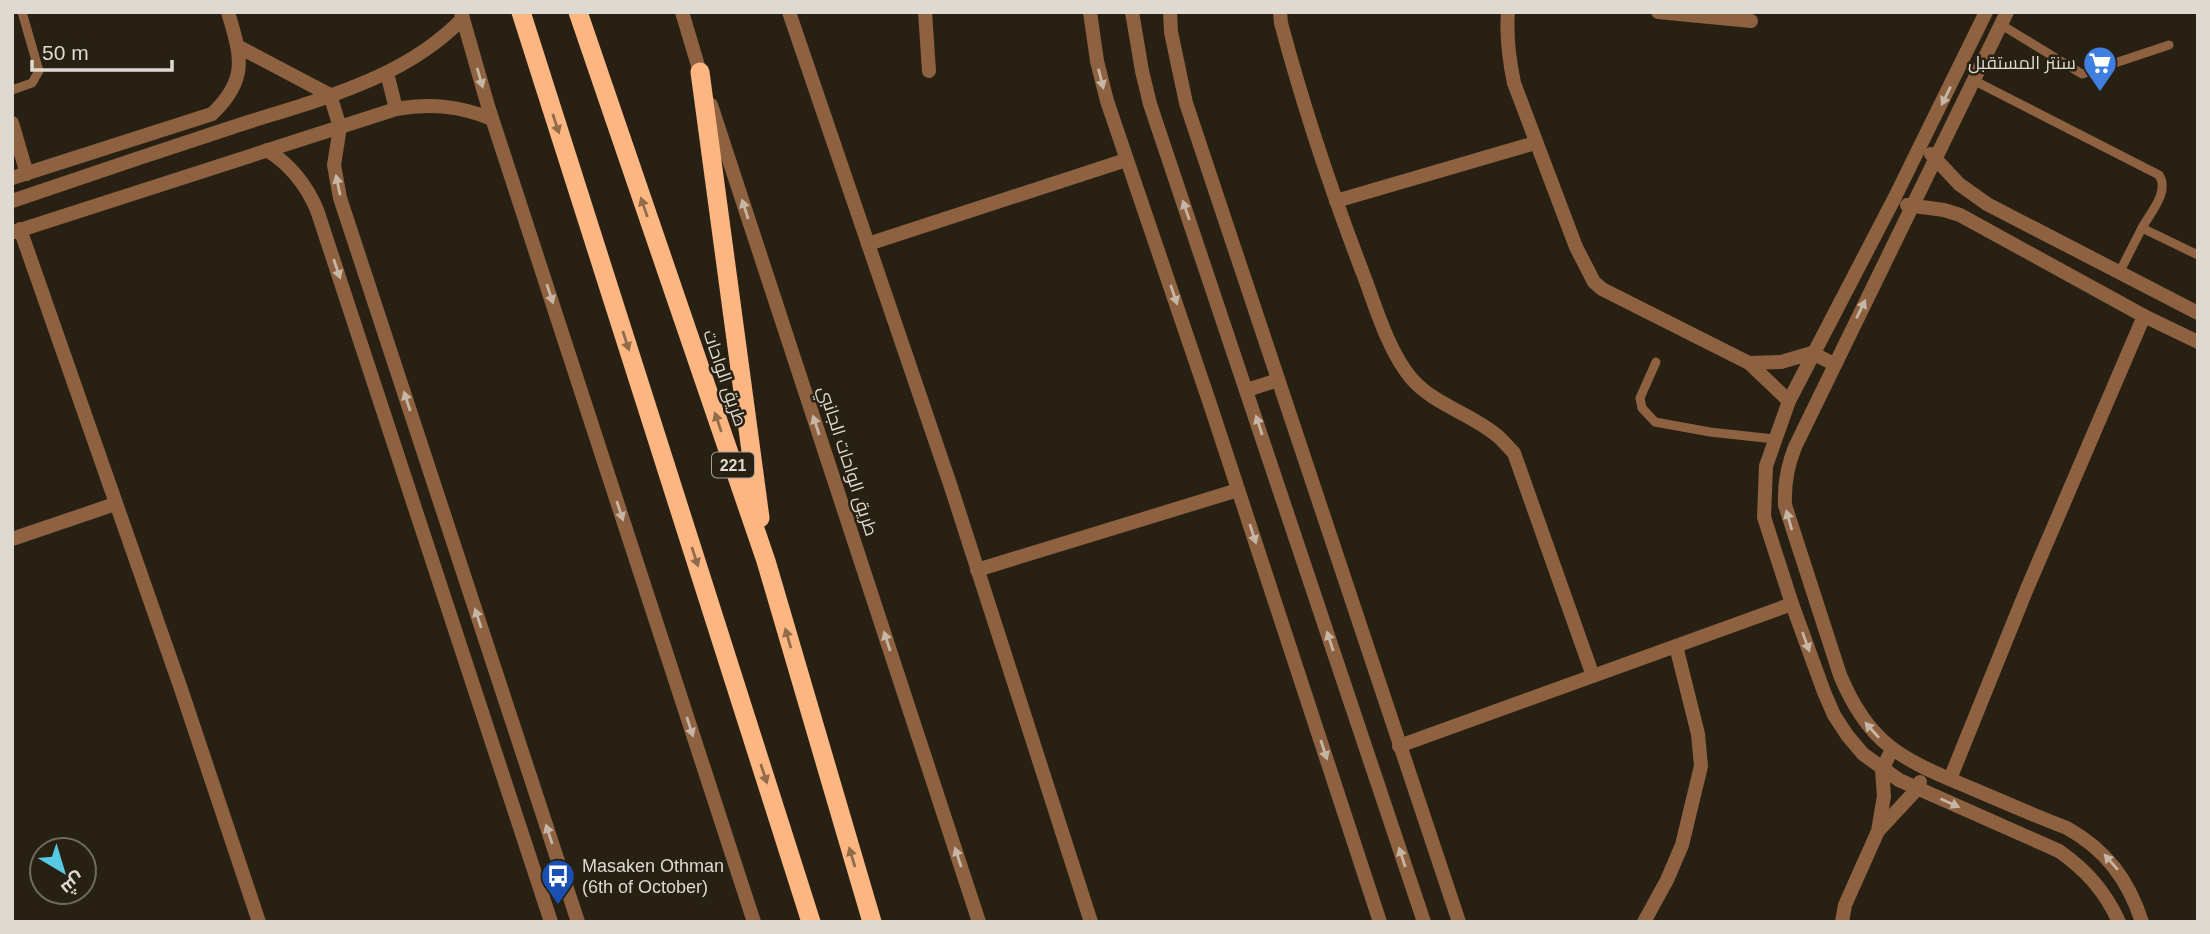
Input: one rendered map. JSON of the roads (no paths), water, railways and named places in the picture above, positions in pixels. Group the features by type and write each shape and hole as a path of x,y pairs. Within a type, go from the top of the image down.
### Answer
{"highway":[{"path":"521,12 811,922"},
{"name":"طريق الواحات","path":"578,12 766,561 872,922"},
{"path":"700,72 766,561"}],"street":[{"path":"12,178 212,114 226,101 236,84 240,65 239,47 228,12"},
{"name":"طريق الواحات الجانبي","path":"682,12 979,922"},
{"path":"789,12 977,570 1091,922"},
{"path":"925,12 929,71"},
{"path":"1090,12 1097,61 1107,101 1380,922"},
{"path":"1132,12 1150,103 1424,922"},
{"path":"1170,12 1171,32 1186,103 1460,922"},
{"path":"1280,12 1298,87 1336,201 1375,306 1399,361 1411,379 1428,394 1495,433 1514,453 1593,676"},
{"path":"1508,12 1509,56 1514,83 1576,247 1594,282 1602,289 1668,324 1749,363 1789,401"},
{"path":"1658,12 1751,21"},
{"path":"1986,12 1894,200 1789,401 1774,439 1764,483 1764,517 1792,604 1834,715 1847,736 1882,770 2068,857 2094,880 2119,922"},
{"path":"12,201 330,95 387,73 428,50 462,15 492,119 754,922"},
{"path":"2003,18 1834,365 1788,466 1784,485 1785,505 1849,696 1868,725 1892,749 1924,769 2067,828 2086,839 2117,869 2129,887 2142,922"},
{"path":"239,47 330,95 340,127 334,165 340,198 578,922"},
{"path":"387,73 396,109"},
{"path":"259,922 180,686 16,231 396,109 436,104 492,119"},
{"path":"12,123 27,174"},
{"path":"1336,201 1535,143"},
{"path":"1920,147 1936,157 1959,184 1987,204 2198,313"},
{"path":"267,150 297,175 317,210 551,922"},
{"path":"868,244 1126,160"},
{"path":"1894,200 1912,207 1944,210 1960,215 2144,316 2198,342"},
{"path":"1950,779 2144,316"},
{"path":"1749,363 1781,362 1812,353 1834,365"},
{"path":"1247,390 1278,380"},
{"path":"977,570 1238,489"},
{"path":"12,539 115,504"},
{"path":"432,556 456,549"},
{"path":"1399,746 1792,604"},
{"path":"1644,922 1682,845 1700,766 1698,733 1676,646"},
{"path":"1842,922 1844,905 1878,831 1884,796 1882,770 1892,749"},
{"path":"1878,831 1918,788 1924,769"}],"lane":[{"path":"12,90 32,83 39,71 22,12"},
{"path":"2003,18 2082,74 2169,45"},
{"path":"1973,80 2159,175 2163,182 2163,191 2119,273"},
{"path":"2141,228 2198,255"},
{"path":"1656,362 1640,398 1648,416 1655,422 1710,432 1774,439"}],"place":[{"name":"سنتر المستقبل","path":"2100,93"},
{"name":"Masaken Othman (6th of October)","path":"558,906"}]}
